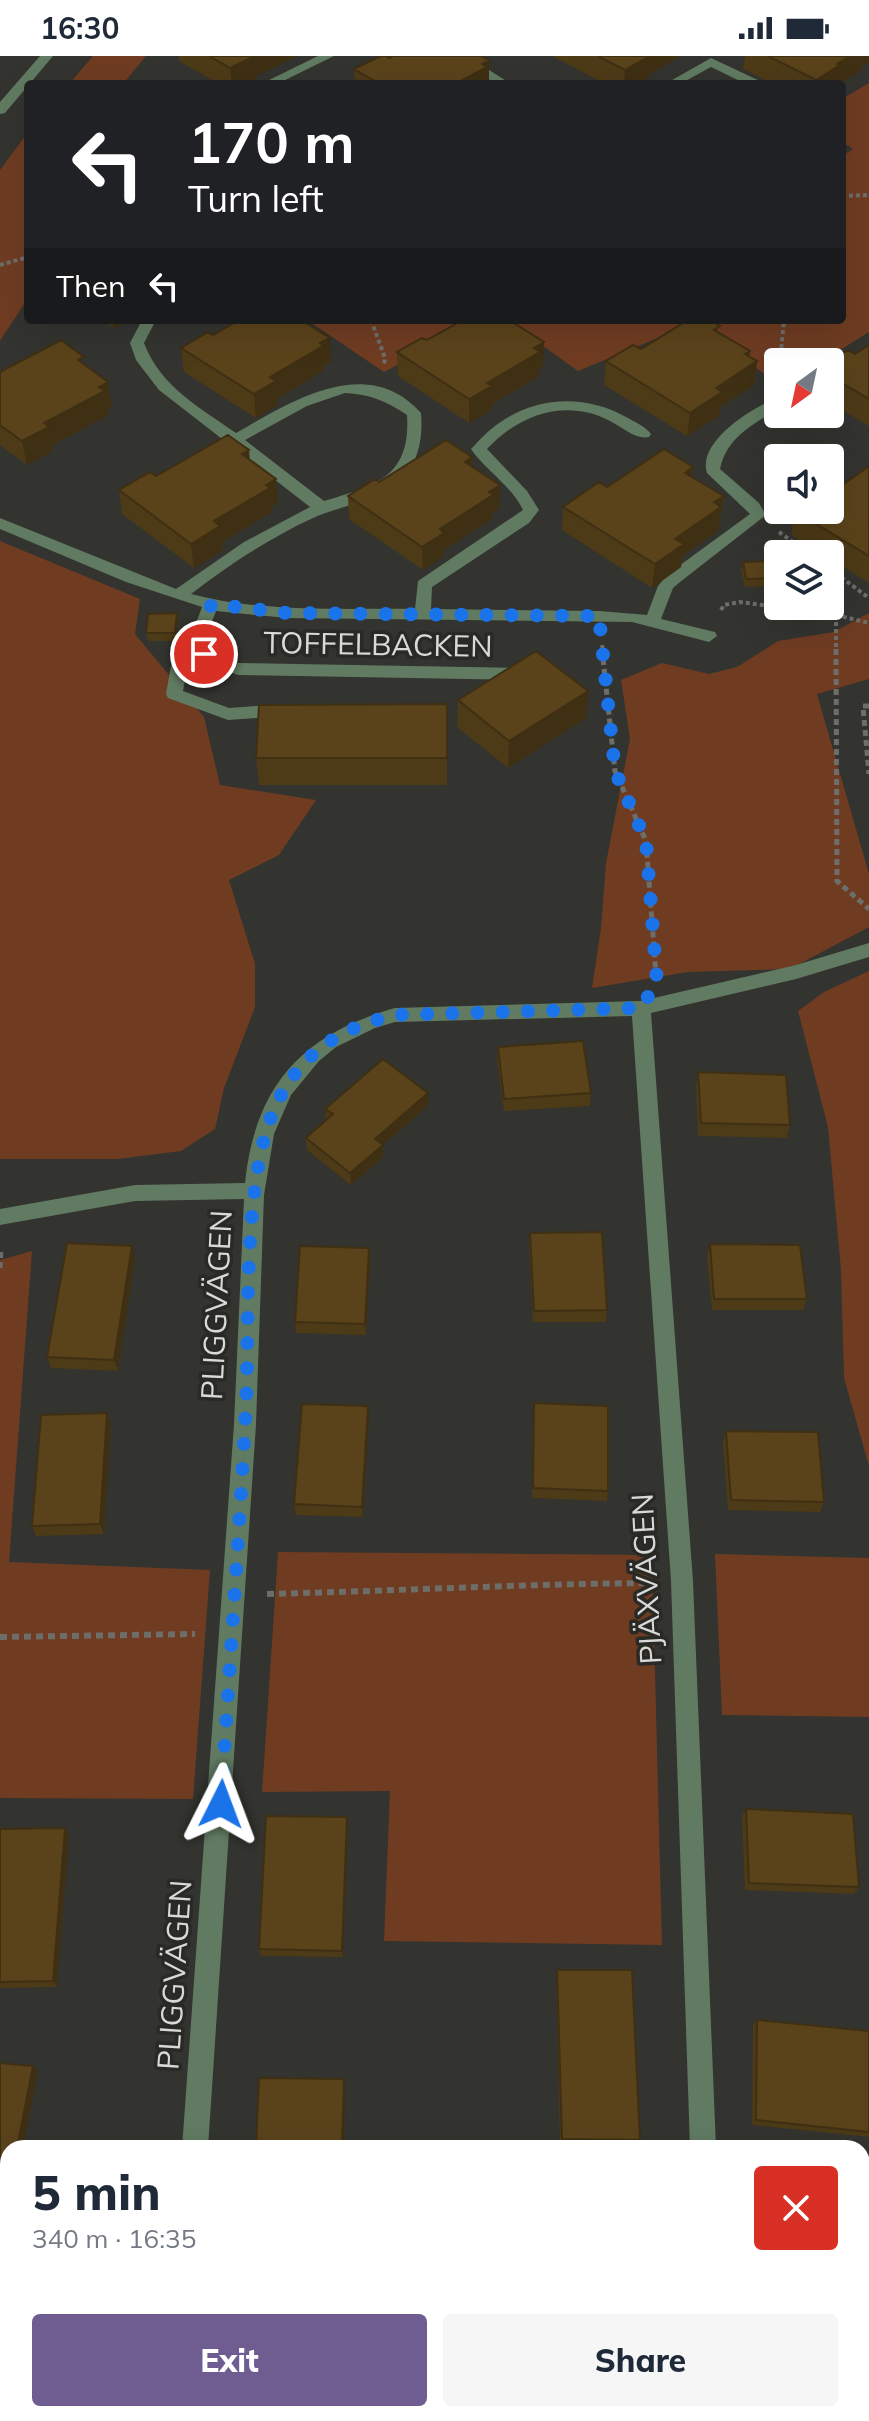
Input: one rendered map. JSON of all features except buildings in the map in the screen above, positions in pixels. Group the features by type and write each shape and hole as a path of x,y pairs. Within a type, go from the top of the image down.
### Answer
{"street":[{"path":"26,80 47,56"},
{"path":"276,80 328,56"},
{"path":"458,56 498,80"},
{"path":"678,80 716,59 750,80"},
{"path":"0,110 24,82"},
{"path":"147,324 137,343 142,364 155,382 322,508"},
{"path":"180,594 217,565 322,508 387,484 413,452 416,433 414,413 401,402 370,389 346,387 322,391 235,440"},
{"path":"423,614 424,585 524,519 531,510 527,498 500,477 479,449 494,430 540,407 565,402 620,418 644,434"},
{"path":"652,622 666,586 758,515 754,507 712,470 720,441 764,411"},
{"name":"TOFFELBACKEN","path":"0,523 212,604 287,613 599,616 652,622 709,636"},
{"path":"212,604 201,623 199,640 182,649 174,694 228,714 306,709"},
{"name":"TOFFELBACKEN","path":"199,640 204,654 214,664 238,669 547,674"},
{"name":"PLIGGVÄGEN","path":"196,2140 232,1633 256,1191 263,1137 292,1076 316,1050 363,1022 395,1015 641,1008 796,972 869,950"},
{"name":"PJÄXVÄGEN","path":"641,1008 682,1581 703,2140"},
{"path":"0,1217 135,1193 256,1191"}],"path":[{"path":"846,196 869,195"},
{"path":"0,265 24,258"},
{"path":"370,389 381,376 385,358 372,324"},
{"path":"781,348 784,324"},
{"path":"844,579 869,598"},
{"path":"709,636 724,605 740,602 764,605"},
{"path":"599,616 615,771 646,841 657,982 641,1008"},
{"path":"844,617 869,623"},
{"path":"836,620 837,881 869,909"},
{"path":"869,706 863,706 869,774"},
{"path":"234,1594 682,1581"},
{"path":"0,1637 232,1633"}],"shaded area":[{"path":"93,56 146,56 126,80 72,80"},
{"path":"869,83 869,332 843,348 764,348 764,374 695,324 846,324 846,153 853,149 846,145 846,97"},
{"path":"24,137 24,304 0,341 0,170"},
{"path":"313,324 476,324 384,372"},
{"path":"513,324 692,324 578,371"},
{"path":"0,541 140,599 135,634 204,717 220,785 316,800 279,855 229,880 255,964 255,1007 224,1088 215,1129 181,1151 118,1159 0,1159"},
{"path":"869,613 869,679 817,694 869,874 869,927 790,969 688,972 592,988 606,863 630,739 621,680 662,663 709,674 737,667 778,641 834,632"},
{"path":"869,971 869,1466 844,1378 841,1270 828,1127 798,1011 824,992"},
{"path":"32,1251 9,1562 210,1570 193,1799 0,1798 0,1260"},
{"path":"278,1552 652,1555 662,1945 384,1941 390,1791 262,1792"},
{"path":"715,1554 869,1558 869,1717 722,1715"}],"route":[{"path":"204,654 199,640 201,623 212,604 287,613 599,616 615,771 646,841 657,982 641,1008 395,1015 363,1022 316,1050 292,1076 277,1104 263,1137 253,1213 246,1407 221,1804"}]}
